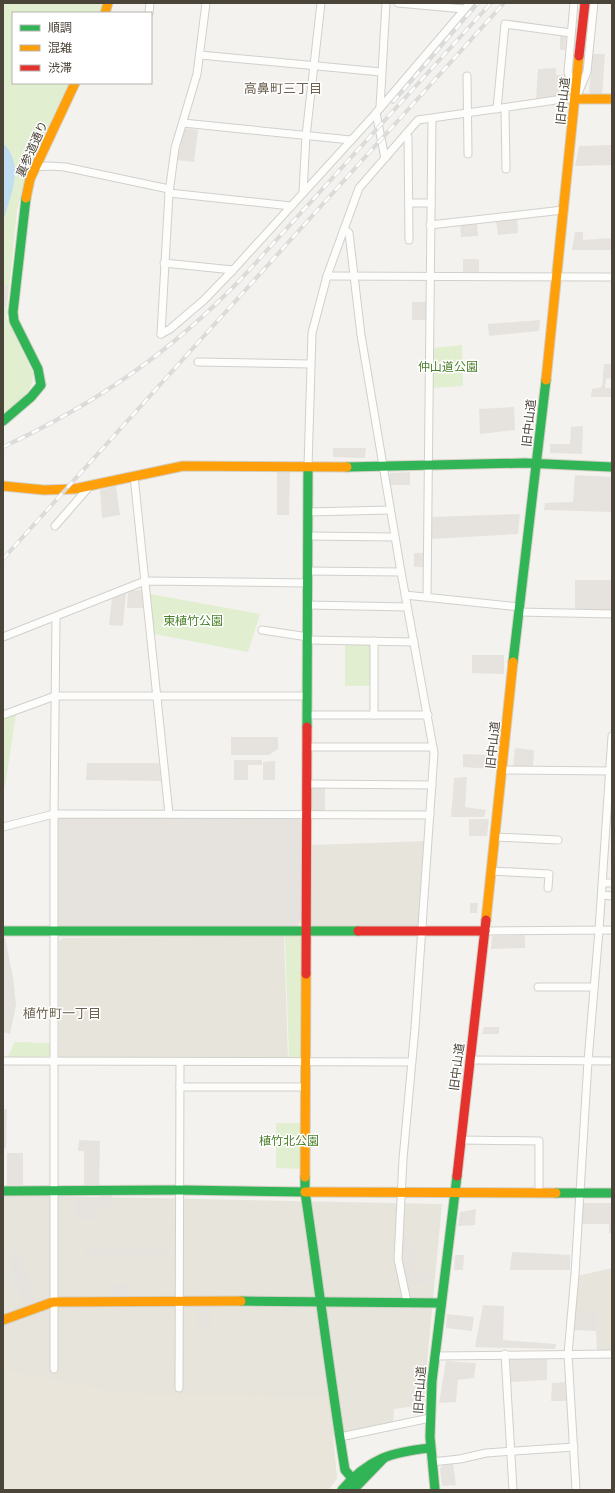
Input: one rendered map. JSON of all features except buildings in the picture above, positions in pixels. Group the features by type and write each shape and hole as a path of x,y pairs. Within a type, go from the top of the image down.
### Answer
{"street":[{"path":"206,3 197,74 175,148 169,191 161,334 170,329 199,304 233,270 378,110 470,3"},
{"path":"303,192 306,136 321,3"},
{"path":"385,158 378,110 386,3"},
{"path":"398,3 464,9"},
{"path":"574,3 568,72 576,99"},
{"name":"旧中山道","path":"435,1490 430,1448 430,1418 440,1303 461,1140 485,931 519,610 537,464 585,3"},
{"path":"576,99 587,72 594,3"},
{"path":"506,169 501,108 505,24 571,33"},
{"path":"200,55 382,72"},
{"path":"467,76 468,154"},
{"name":"裏参道通り","path":"3,421 34,395 41,385 38,369 14,321 26,198 35,167 75,84"},
{"path":"351,1477 345,1470 330,1377 322,1302 305,1192 307,1062 306,932 308,747 308,467 310,364 313,327 327,276 359,188 418,120 563,99 612,99"},
{"path":"427,597 432,119"},
{"path":"183,123 351,140"},
{"path":"405,135 408,137 410,240"},
{"path":"35,167 65,167 169,191 290,206"},
{"path":"410,203 431,203"},
{"path":"430,225 563,210"},
{"path":"344,228 349,233 361,335 407,607 434,748 415,1028 401,1192 398,1259 407,1302"},
{"path":"164,263 233,270"},
{"path":"327,276 612,277"},
{"path":"198,362 310,364"},
{"path":"3,486 44,490 90,487 184,466 308,467 537,464 612,467"},
{"path":"134,476 169,814"},
{"path":"55,526 90,487"},
{"path":"308,512 390,510"},
{"path":"308,536 395,537"},
{"path":"308,571 401,572"},
{"path":"3,637 146,581 308,583"},
{"path":"405,595 519,610 612,614"},
{"path":"308,606 407,607"},
{"path":"54,1369 54,814 56,617"},
{"path":"262,630 308,638 414,642"},
{"path":"374,641 374,715"},
{"path":"3,716 55,696 308,696"},
{"path":"308,715 428,716"},
{"path":"576,1490 568,1354 575,1274 588,1061 603,883 608,852 612,736"},
{"path":"308,747 434,748"},
{"path":"502,770 611,771"},
{"path":"307,784 432,785"},
{"path":"3,827 54,814 430,815"},
{"path":"495,837 558,840"},
{"path":"491,871 549,874 548,888"},
{"path":"603,883 612,883"},
{"path":"602,895 612,896"},
{"path":"3,931 422,932 612,930"},
{"path":"538,987 594,987"},
{"path":"470,1060 612,1061"},
{"path":"3,1061 411,1062"},
{"path":"179,1388 180,1062"},
{"path":"180,1087 306,1087"},
{"path":"461,1140 539,1141 539,1193"},
{"path":"3,1191 180,1190 612,1193"},
{"path":"3,1320 53,1302 440,1303"},
{"path":"435,1356 505,1354 612,1354"},
{"path":"505,1354 513,1490"},
{"path":"340,1438 430,1418"},
{"path":"431,1462 460,1459 486,1453 574,1447"},
{"path":"342,1490 351,1477 372,1461 390,1453 430,1448"},
{"path":"353,1490 390,1453"}],"shaded area":[{"path":"560,35 566,36 565,50 560,50"},
{"path":"593,54 605,54 602,96 593,96 589,92"},
{"path":"556,68 556,75 563,75 561,96 536,100 538,69"},
{"path":"186,128 198,130 194,162 177,160 184,130"},
{"path":"612,145 612,165 575,166 579,146"},
{"path":"517,217 518,233 498,235 496,220"},
{"path":"477,222 478,236 461,237 460,223"},
{"path":"575,232 583,232 583,240 612,238 612,250 572,250"},
{"path":"463,259 479,259 479,272 463,272"},
{"path":"3,285 9,287 6,307 3,305"},
{"path":"412,302 427,302 427,320 412,320"},
{"path":"540,320 539,331 489,336 488,324"},
{"path":"604,364 612,364 612,378 606,379 605,388 612,388 612,397 591,397 592,389 602,387"},
{"path":"514,407 515,430 480,434 479,409"},
{"path":"583,426 582,454 550,453 550,444 570,444 571,427"},
{"path":"333,448 366,448 365,458 333,457"},
{"path":"277,472 290,472 289,515 277,515"},
{"path":"410,472 410,485 389,485 390,473"},
{"path":"575,475 612,477 612,512 544,510 545,503 573,502"},
{"path":"116,486 120,515 102,518 100,490"},
{"path":"520,514 518,534 431,539 431,517"},
{"path":"414,553 424,553 424,567 414,567"},
{"path":"575,580 612,580 612,612 575,612"},
{"path":"142,590 144,608 127,608 128,591"},
{"path":"126,592 123,626 109,625 112,598"},
{"path":"472,655 504,655 504,674 472,673"},
{"path":"231,737 278,737 278,749 269,755 231,755"},
{"path":"515,748 534,750 533,767 513,767"},
{"path":"463,754 494,755 493,769 463,767"},
{"path":"234,760 262,760 262,765 248,765 248,780 234,780"},
{"path":"275,761 275,780 263,780 263,762"},
{"path":"87,763 159,763 161,781 86,780"},
{"path":"467,777 465,807 486,810 484,817 451,817 454,778"},
{"path":"311,788 325,788 325,811 311,811"},
{"path":"61,818 299,818 301,822 301,921 296,927 61,927 58,923 58,820"},
{"path":"469,819 489,819 487,836 469,836"},
{"path":"425,841 419,924 415,928 315,927 311,924 312,845"},
{"path":"470,903 478,903 477,913 470,913"},
{"path":"525,935 525,948 491,949 492,936"},
{"path":"284,936 288,1059 62,1059 59,1057 59,941 63,938"},
{"path":"3,938 5,938 13,977 16,1005 10,1034 3,1032"},
{"path":"484,1027 499,1027 499,1034 482,1034"},
{"path":"3,1109 7,1109 6,1148 3,1149"},
{"path":"79,1140 100,1141 99,1187 84,1187 84,1151 78,1151"},
{"path":"7,1153 23,1153 23,1185 7,1185"},
{"path":"3,1195 442,1204 423,1405 394,1409 393,1423 333,1436 337,1479 3,1485"},
{"path":"99,1195 112,1195 113,1207 100,1208"},
{"path":"76,1197 97,1197 97,1219 75,1219"},
{"path":"582,1203 612,1203 612,1233 609,1233 609,1224 582,1224"},
{"path":"476,1209 475,1225 458,1226 460,1212"},
{"path":"403,1236 408,1236 407,1244 417,1248 414,1270 431,1273 430,1284 406,1283 400,1260"},
{"path":"169,1248 170,1256 86,1256 85,1249"},
{"path":"21,1251 36,1302 24,1306 8,1256"},
{"path":"512,1252 570,1255 570,1270 510,1270"},
{"path":"455,1255 464,1255 463,1270 454,1270"},
{"path":"612,1268 612,1352 597,1352 596,1331 574,1330 577,1276"},
{"path":"129,1283 130,1297 112,1295 112,1284"},
{"path":"483,1305 504,1306 503,1340 556,1344 555,1349 475,1347"},
{"path":"197,1307 210,1307 210,1328 197,1328"},
{"path":"576,1310 597,1312 597,1330 575,1329"},
{"path":"447,1314 474,1317 472,1331 446,1328"},
{"path":"510,1357 547,1357 547,1380 511,1382"},
{"path":"446,1361 476,1363 474,1378 458,1380 456,1402 439,1403"},
{"path":"3,1370 123,1394 328,1397 337,1479 328,1490 3,1490"},
{"path":"567,1382 567,1401 551,1401 552,1383"},
{"path":"453,1464 456,1485 442,1486 440,1469 443,1465"}],"green space":[{"path":"3,3 106,3 102,12 12,12 12,84 71,84 27,171 17,210 6,317 33,373 33,380 31,387 24,397 3,414"},
{"name":"仲山道公園","path":"462,345 463,386 433,388 433,348"},
{"name":"東植竹公園","path":"150,594 260,614 248,652 154,634"},
{"path":"345,643 372,644 372,686 345,686"},
{"path":"16,714 5,786 3,786 3,720"},
{"path":"285,936 304,936 303,1059 289,1058"},
{"path":"15,1042 50,1043 50,1056 7,1058"},
{"name":"植竹北公園","path":"276,1123 304,1123 303,1169 276,1168"}],"water":[{"path":"3,143 10,152 15,170 12,191 3,221"}],"railway":[{"path":"393,102 478,3"},
{"path":"3,447 70,413 131,374 159,353 214,306 241,279 491,3"},
{"path":"3,559 504,3"}],"traffic: fast":[{"path":"3,421 31,397 41,385 38,369 14,321 13,312 26,198"},
{"path":"513,662 546,380"},
{"path":"347,467 525,463 612,467"},
{"path":"307,727 308,467"},
{"path":"3,931 358,931"},
{"path":"435,1490 430,1437 432,1381 457,1176"},
{"path":"305,1177 305,1192 345,1470 351,1477"},
{"path":"3,1191 180,1190 305,1192"},
{"path":"556,1193 612,1193"},
{"path":"241,1301 440,1303"},
{"path":"342,1490 361,1471 381,1459 403,1452 430,1448"},
{"path":"353,1490 384,1458"}],"traffic: slow":[{"path":"105,12 108,3"},
{"path":"546,380 579,56"},
{"path":"26,198 30,179 75,84"},
{"path":"576,99 612,99"},
{"path":"3,486 44,490 74,489 183,466 347,467"},
{"path":"486,920 513,662"},
{"path":"305,1177 306,974"},
{"path":"305,1192 556,1193"},
{"path":"3,1320 53,1302 241,1301"}],"traffic: jam":[{"path":"579,56 585,3"},
{"path":"306,974 307,727"},
{"path":"457,1176 486,920"},
{"path":"358,931 485,931"}],"district":[{"name":"高鼻町三丁目","path":"283,88"},
{"name":"植竹町一丁目","path":"62,1013"}]}
